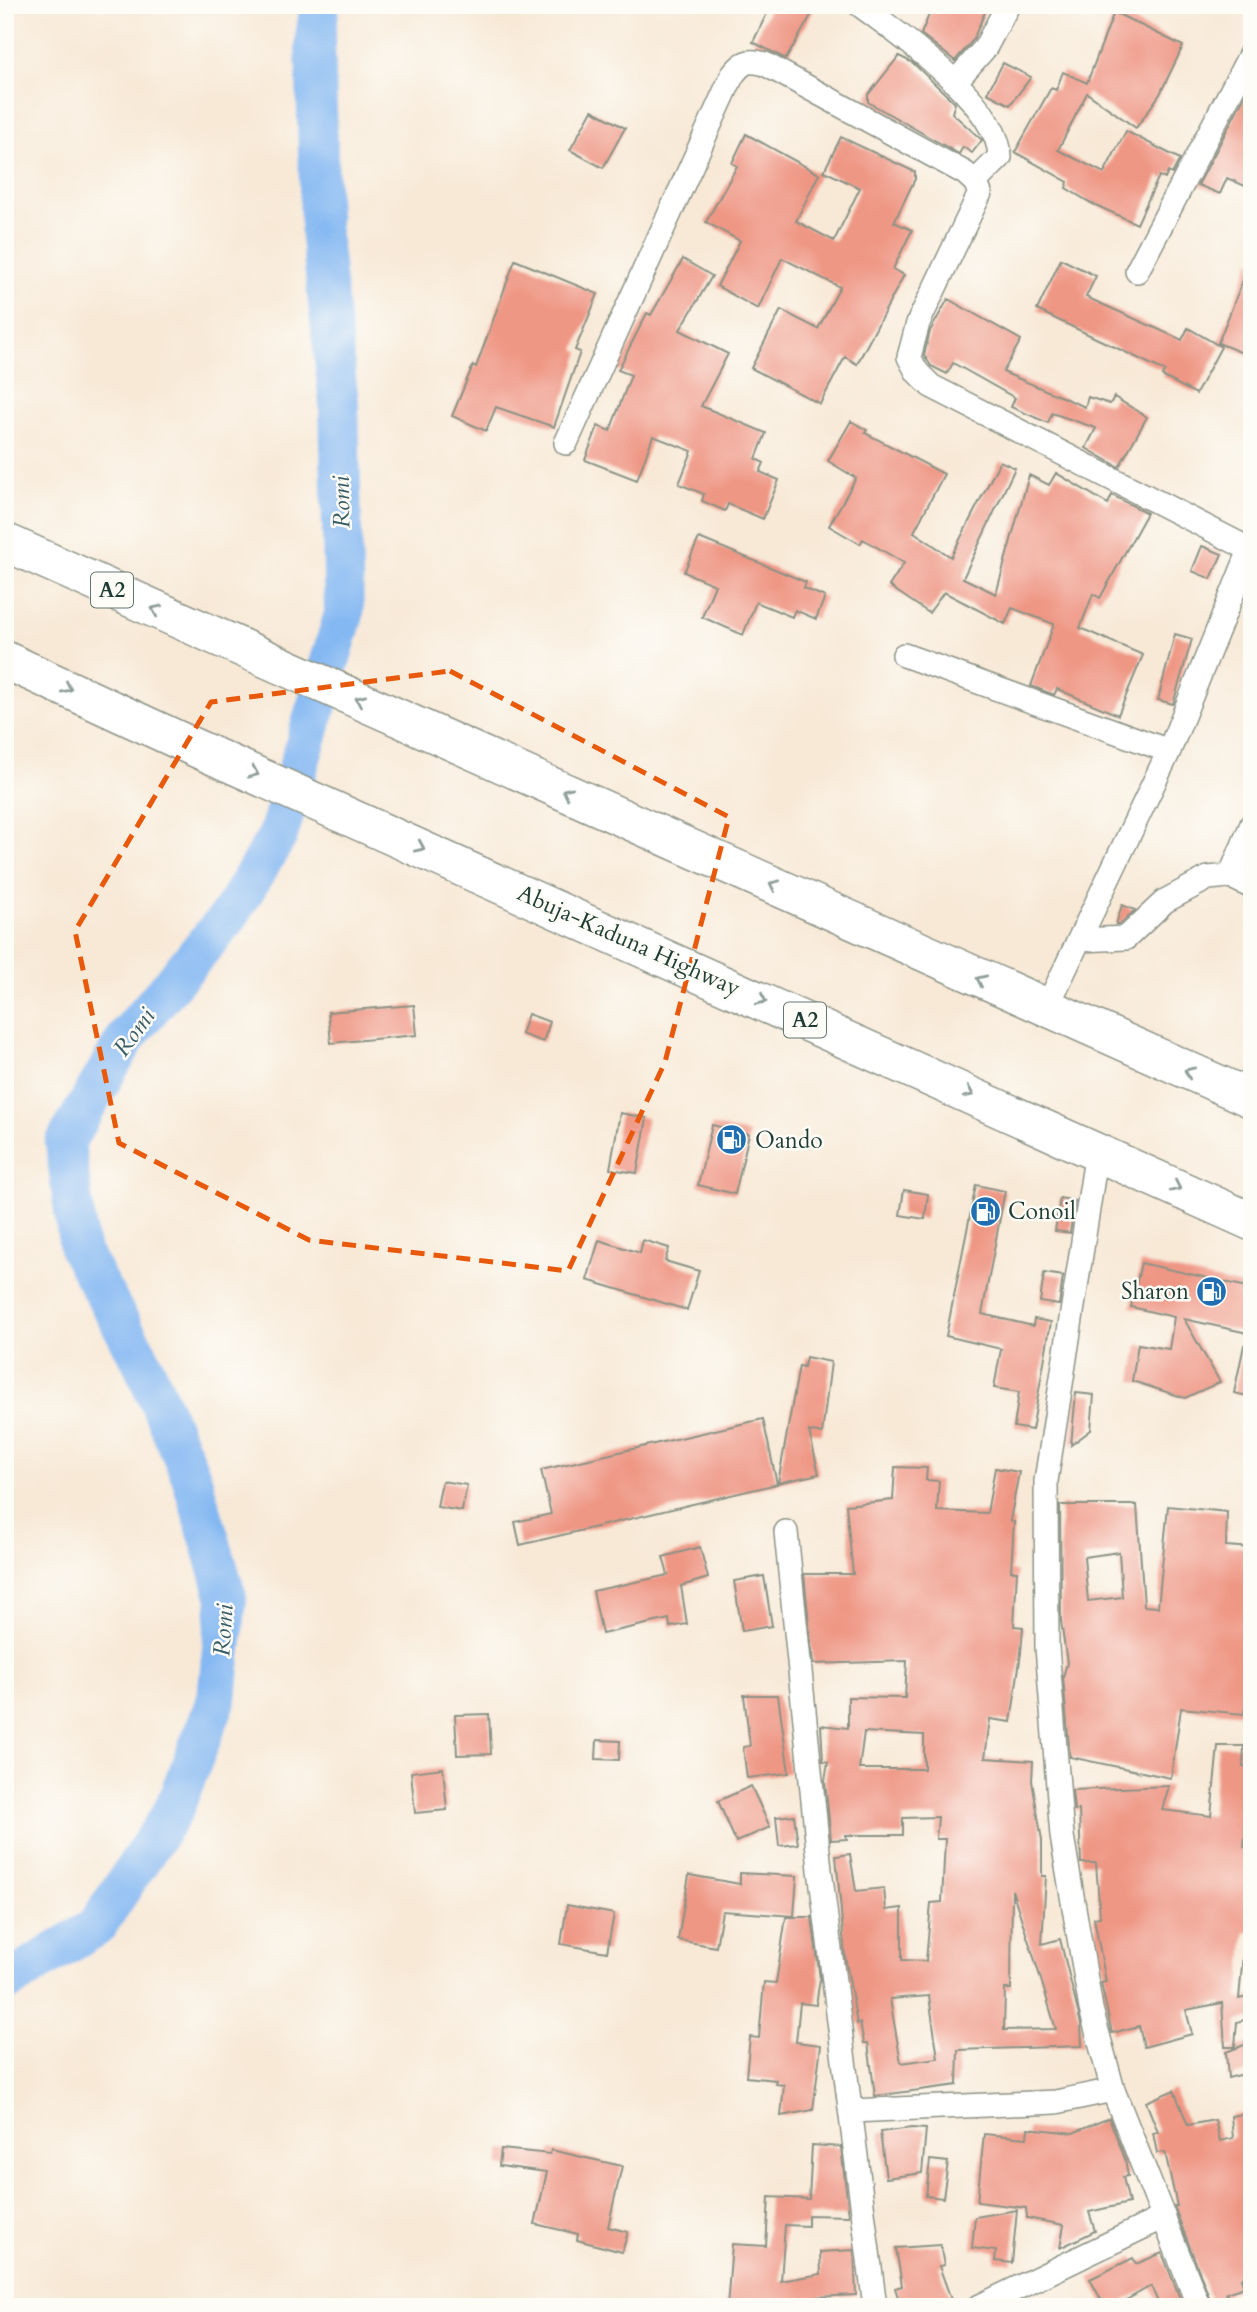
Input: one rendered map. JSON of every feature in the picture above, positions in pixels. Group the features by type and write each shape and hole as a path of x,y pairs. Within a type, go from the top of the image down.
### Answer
{"highway":[{"name":"A2","path":"5,542 1252,1100"},
{"name":"Abuja-Kaduna Highway","path":"5,660 1252,1222"}],"street":[{"path":"860,5 956,81 991,128 1000,145 1000,157 975,182"},
{"path":"956,81 985,48 1008,5"},
{"path":"1137,271 1252,51"},
{"path":"566,443 740,64 752,60 765,64 965,173 975,182 980,193 918,323 909,357 917,372 931,386 1251,547 1169,751 1046,1009"},
{"path":"904,655 1169,751"},
{"path":"1230,876 1252,824"},
{"path":"1080,940 1126,938 1137,931 1149,915 1184,888 1208,878 1230,876 1252,887"},
{"path":"1097,1151 1046,1481 1047,1647 1062,1836 1091,2009 1113,2090 1199,2307"},
{"path":"786,1532 820,1870 875,2307"},
{"path":"852,2111 1056,2102 1113,2090"},
{"path":"978,2307 1164,2217"}],"highlighted area":[{"path":"450,671 729,817 665,1062 568,1271 309,1240 119,1143 75,931 211,702"}],"building":[{"path":"771,5 817,5 786,59 753,42"},
{"path":"933,5 988,5 973,40 955,61 921,34"},
{"path":"1114,12 1183,46 1160,94 1136,128 1087,93 1058,150 1104,173 1126,131 1180,159 1172,174 1168,172 1165,179 1159,176 1137,224 1091,203 1066,188 1068,182 1015,152 1051,88 1056,90 1063,72 1087,83"},
{"path":"899,56 913,63 955,103 952,113 982,140 972,153 963,147 959,154 868,102 868,95"},
{"path":"1003,63 1031,77 1010,105 987,93"},
{"path":"1252,82 1252,189 1227,178 1220,194 1198,185"},
{"path":"592,110 625,128 603,168 570,150"},
{"path":"746,134 819,174 796,221 834,241 860,188 824,171 841,137 915,172 915,179 894,222 912,230 893,269 904,275 857,364 845,357 820,404 751,368 781,310 818,329 840,287 782,258 758,309 717,286 740,241 706,222 737,166 732,163"},
{"path":"683,259 712,276 680,330 728,354 701,406 766,433 756,459 764,463 760,472 779,480 763,519 728,504 725,511 702,501 704,494 679,484 692,451 653,436 637,480 585,460 598,426 610,431 631,375 618,370 647,313 651,315"},
{"path":"1061,259 1096,276 1086,297 1182,340 1188,328 1221,347 1196,394 1162,376 1165,371 1037,310"},
{"path":"515,260 598,294 575,350 580,352 554,427 496,407 486,431 452,416 473,365 476,367"},
{"path":"1252,260 1252,357 1218,343"},
{"path":"948,299 1021,340 1003,372 1085,407 1088,397 1110,404 1114,397 1147,417 1119,467 1086,448 1096,428 1052,413 1048,423 1011,407 1015,398 953,363 947,374 931,366 924,355 930,331"},
{"path":"851,421 867,430 865,433 944,474 914,532 951,557 1000,461 1015,468 963,578 996,594 1029,475 1049,485 1056,473 1108,504 1112,495 1147,513 1100,598 1093,594 1080,628 1143,655 1118,715 1057,689 1054,695 1031,686 1054,624 1012,608 1005,624 944,592 929,613 889,586 904,563 863,539 860,544 829,526 856,478 828,461"},
{"path":"699,538 806,582 804,588 825,597 816,619 795,610 792,617 756,602 743,635 702,617 715,585 684,572"},
{"path":"1202,546 1222,554 1211,579 1192,571"},
{"path":"1175,634 1192,639 1173,704 1158,700"},
{"path":"1122,905 1135,910 1120,924 1116,924"},
{"path":"414,1005 417,1035 331,1043 328,1012"},
{"path":"528,1014 550,1022 543,1042 521,1034"},
{"path":"620,1113 647,1118 637,1173 610,1169"},
{"path":"712,1125 749,1134 735,1194 698,1185"},
{"path":"976,1185 1005,1191 982,1314 1033,1326 1034,1319 1051,1322 1032,1430 1014,1427 1019,1392 994,1388 1001,1349 946,1336"},
{"path":"904,1190 928,1194 925,1219 900,1215"},
{"path":"1060,1198 1075,1201 1070,1233 1055,1231"},
{"path":"599,1240 640,1253 643,1240 669,1248 665,1261 699,1271 687,1310 587,1280"},
{"path":"1141,1263 1252,1288 1252,1334 1184,1319 1220,1382 1185,1398 1132,1381 1138,1344 1169,1349 1174,1317 1131,1307"},
{"path":"1044,1273 1063,1276 1059,1305 1040,1302"},
{"path":"1244,1345 1252,1346 1252,1397 1234,1393"},
{"path":"806,1357 831,1362 822,1434 809,1431 819,1474 778,1483 799,1366 804,1367"},
{"path":"1076,1393 1094,1395 1091,1430 1071,1445"},
{"path":"763,1419 777,1484 520,1545 515,1522 551,1514 541,1470"},
{"path":"895,1467 927,1468 926,1480 939,1481 937,1511 987,1513 995,1468 1019,1472 1010,1521 1014,1522 1011,1571 1017,1571 1014,1626 1023,1627 1021,1653 1011,1722 990,1719 985,1758 1033,1761 1032,1781 1042,1840 1042,1876 1046,1876 1042,1944 1060,1939 1081,2024 1082,2046 958,2050 957,2085 875,2096 868,2043 864,2043 860,2023 857,2024 845,1956 836,1856 850,1854 856,1891 884,1888 886,1910 902,1908 902,1960 926,1961 931,1903 942,1902 945,1839 936,1839 938,1817 903,1818 903,1835 846,1835 847,1839 831,1840 825,1781 828,1762 823,1761 821,1725 848,1728 848,1697 905,1698 907,1661 813,1664 804,1574 853,1574 846,1505 893,1500","holes":["864,1732 924,1735 924,1769 859,1769","1012,1890 1056,2029 1004,2030 1005,1989 1011,1989","929,1996 938,2058 901,2063 890,1999"]},
{"path":"442,1481 467,1485 462,1511 437,1507"},
{"path":"1060,1505 1137,1505 1144,1606 1158,1607 1168,1506 1227,1512 1226,1546 1252,1548 1252,1708 1245,1708 1244,1714 1181,1708 1171,1778 1070,1757 1063,1677 1067,1663 1061,1621","holes":["1119,1552 1122,1597 1088,1601 1084,1557"]},
{"path":"700,1547 708,1578 681,1586 687,1624 670,1627 669,1619 602,1634 593,1591 668,1575 663,1557"},
{"path":"764,1576 772,1626 742,1631 734,1581"},
{"path":"744,1695 778,1695 789,1773 747,1778 743,1747 750,1746"},
{"path":"489,1714 491,1754 457,1755 455,1715"},
{"path":"597,1740 620,1741 619,1760 596,1759"},
{"path":"1218,1746 1244,1746 1243,1767 1252,1767 1252,1815 1247,1814 1244,1847 1252,1848 1252,1933 1245,1932 1239,1999 1252,1996 1252,2018 1237,2022 1235,2047 1225,2047 1222,2003 1186,2010 1192,2034 1144,2047 1139,2026 1112,2033 1101,1983 1106,1982 1094,1918 1100,1917 1096,1863 1081,1863 1079,1810 1074,1810 1072,1790 1169,1786 1162,1810 1211,1816"},
{"path":"443,1768 447,1810 415,1813 411,1772"},
{"path":"751,1786 770,1827 736,1842 718,1801"},
{"path":"794,1815 798,1844 779,1846 776,1817"},
{"path":"740,1873 797,1876 794,1916 722,1911 716,1947 678,1940 689,1875 740,1884"},
{"path":"567,1905 614,1914 607,1952 561,1944"},
{"path":"786,1917 812,1917 820,1979 816,2005 800,2003 796,2042 821,2045 813,2110 781,2116 784,2085 775,2084 776,2080 746,2077 750,2037 759,2038 764,1982 776,1983"},
{"path":"1252,2042 1252,2072 1228,2078 1226,2052"},
{"path":"1174,2090 1188,2125 1215,2120 1220,2141 1233,2138 1231,2116 1252,2112 1252,2275 1241,2278 1244,2287 1226,2293 1233,2307 1213,2307 1174,2206 1177,2206 1165,2152 1157,2153 1153,2133 1158,2132 1146,2102"},
{"path":"1109,2118 1125,2159 1128,2176 1123,2177 1129,2203 1089,2212 1095,2231 1060,2248 1064,2225 1027,2218 1026,2208 977,2202 984,2134 1027,2138 1028,2128 1073,2133"},
{"path":"926,2129 922,2173 886,2178 880,2132"},
{"path":"812,2145 841,2147 849,2216 808,2215 808,2226 785,2225 781,2281 821,2274 820,2252 854,2250 856,2295 816,2297 818,2307 727,2307 732,2244 766,2246 769,2197 809,2199"},
{"path":"501,2149 550,2154 551,2150 622,2166 608,2227 628,2232 622,2252 577,2240 578,2234 535,2224 547,2172 499,2166"},
{"path":"930,2160 948,2162 943,2198 926,2196"},
{"path":"1017,2210 1012,2263 995,2261 996,2251 972,2248 975,2217"},
{"path":"940,2245 944,2265 939,2266 951,2299 930,2307 901,2307 895,2288 902,2286 896,2248"},
{"path":"1162,2253 1183,2306 1160,2307 1151,2286 1114,2307 1105,2307 1090,2279 1133,2258 1136,2264"}],"waterway":[{"name":"Romi","path":"5,1983 96,1927 173,1811 217,1698 227,1598 191,1476 142,1362 79,1249 65,1143 128,1035 229,916 278,835 344,614 339,404 320,228 315,38 320,5"}],"place":[{"name":"Oando","path":"732,1140"},
{"name":"Conoil","path":"985,1211"},
{"name":"Sharon","path":"1212,1291"}]}
